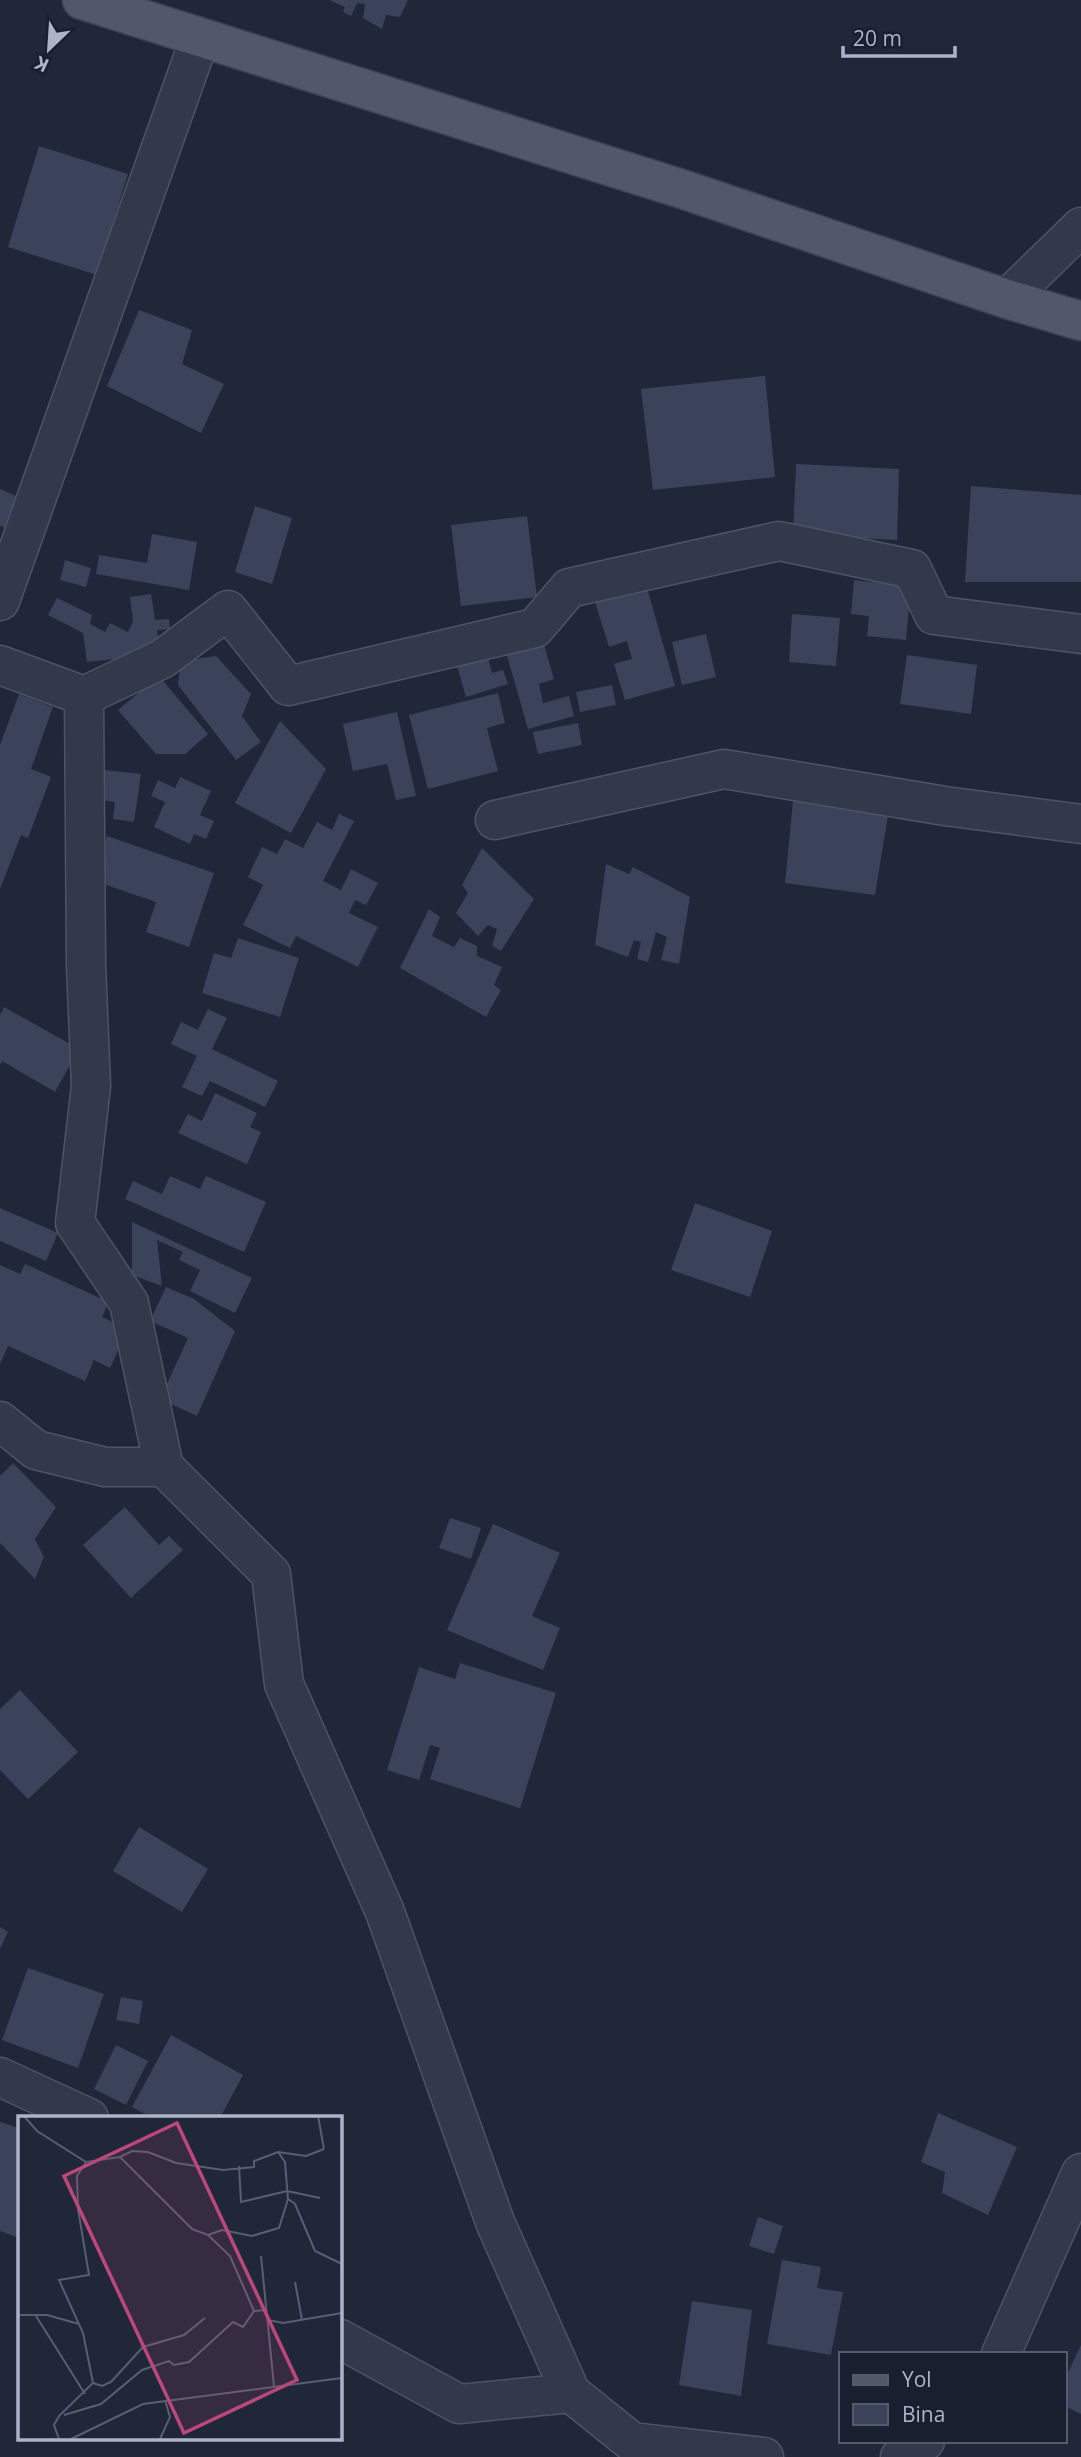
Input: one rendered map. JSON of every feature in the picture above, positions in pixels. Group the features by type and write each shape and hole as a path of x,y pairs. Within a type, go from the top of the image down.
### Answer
{"main road":[{"path":"82,0 685,190 1007,299 1081,321"}],"street":[{"path":"2,586 200,38"},
{"path":"1007,299 1081,228"},
{"path":"0,665 84,696 162,659 228,610 288,686 535,628 569,587 779,541 912,569 934,615 1081,634"},
{"path":"84,696 86,964 91,1086 75,1223 129,1303 164,1467 271,1574 284,1684 385,1912 495,2222 571,2393 632,2442 764,2457"},
{"path":"495,820 724,769 945,806 1081,824"},
{"path":"0,1421 36,1450 105,1467 164,1467"},
{"path":"0,2077 85,2116"},
{"path":"1002,2352 1081,2172"},
{"path":"341,2340 459,2404 571,2393"},
{"path":"900,2457 922,2443"}],"building":[{"path":"329,0 408,0 400,17 386,15 382,29 363,18 365,4 357,3 351,16 343,12 345,7"},
{"path":"39,146 128,174 97,275 8,247"},
{"path":"139,310 192,330 182,364 224,384 201,433 107,386"},
{"path":"765,376 775,477 653,490 641,389"},
{"path":"796,464 899,469 897,540 793,535"},
{"path":"971,486 1081,495 1081,582 965,582"},
{"path":"0,489 28,501 14,532 0,526"},
{"path":"255,506 292,518 272,584 235,572"},
{"path":"527,516 537,597 461,606 451,525"},
{"path":"152,534 197,542 189,590 96,574 99,555 147,563"},
{"path":"65,560 91,568 86,587 60,580"},
{"path":"854,580 911,586 906,640 867,636 869,616 851,614"},
{"path":"647,588 675,686 625,700 614,664 632,659 627,641 609,647 595,602"},
{"path":"151,594 155,620 169,619 170,629 157,630 160,654 87,662 83,633 48,615 57,598 92,615 90,624 105,632 110,623 128,632 133,622 130,597"},
{"path":"792,614 840,618 836,666 789,662"},
{"path":"706,634 716,677 682,685 672,642"},
{"path":"543,641 554,679 539,684 543,703 569,696 574,716 528,729 506,652"},
{"path":"487,653 492,673 503,670 508,684 466,697 456,662"},
{"path":"907,655 977,665 971,714 900,704"},
{"path":"216,656 251,694 242,716 261,742 236,760 178,685 181,661"},
{"path":"159,676 208,734 185,754 156,754 118,710"},
{"path":"612,685 616,705 580,712 576,692"},
{"path":"498,693 505,723 487,728 498,771 428,789 409,715"},
{"path":"19,694 53,707 31,769 51,777 28,838 21,835 0,889 0,745"},
{"path":"397,712 416,796 396,800 387,764 353,771 343,724"},
{"path":"280,721 326,769 291,833 235,803"},
{"path":"578,723 582,745 538,754 533,732"},
{"path":"105,770 141,774 134,822 113,819 115,802 100,800"},
{"path":"180,777 211,791 200,815 214,821 206,839 194,834 190,844 154,827 165,802 151,796 158,780 175,788"},
{"path":"793,801 888,815 875,895 785,883"},
{"path":"339,814 354,821 323,881 341,890 351,869 378,883 366,905 355,900 349,913 378,927 358,967 296,936 290,948 243,925 263,885 248,877 262,847 277,854 285,839 303,848 317,822 332,830"},
{"path":"107,836 214,873 189,947 146,932 156,902 92,880"},
{"path":"482,848 534,899 501,951 492,946 497,929 488,925 478,936 456,913 468,893 462,885"},
{"path":"606,864 629,874 633,867 690,897 679,964 661,960 667,937 656,932 648,962 637,959 641,942 634,940 628,957 595,945"},
{"path":"429,909 440,917 432,936 454,947 460,938 477,946 477,956 502,967 494,985 501,990 486,1017 400,968"},
{"path":"238,938 299,958 280,1017 202,993 214,953 231,958"},
{"path":"4,1007 79,1049 55,1092 2,1061 0,1065 0,1015"},
{"path":"208,1009 227,1018 212,1049 278,1081 265,1107 210,1081 202,1096 182,1087 197,1056 171,1044 181,1022 198,1030"},
{"path":"215,1093 257,1113 250,1127 261,1132 247,1164 178,1133 188,1114 202,1121"},
{"path":"170,1176 200,1189 206,1176 266,1202 244,1252 125,1199 133,1181 162,1194"},
{"path":"695,1203 772,1231 750,1297 671,1270"},
{"path":"0,1208 58,1233 46,1261 0,1241"},
{"path":"132,1222 252,1278 235,1313 190,1291 200,1270 179,1260 183,1252 157,1240 162,1286 132,1275"},
{"path":"25,1264 109,1302 102,1317 128,1329 110,1368 94,1360 85,1381 8,1346 0,1364 0,1265 20,1274"},
{"path":"166,1287 194,1299 235,1331 197,1416 160,1399 188,1338 150,1321"},
{"path":"13,1463 56,1507 35,1539 44,1557 35,1579 0,1543 0,1476"},
{"path":"125,1507 159,1545 169,1536 183,1550 131,1598 83,1545"},
{"path":"450,1518 481,1528 471,1559 439,1548"},
{"path":"493,1524 560,1553 532,1616 560,1628 543,1670 447,1630"},
{"path":"460,1663 556,1693 520,1808 430,1779 440,1748 430,1745 419,1780 387,1770 419,1667 455,1679"},
{"path":"20,1690 78,1752 28,1799 0,1770 0,1709"},
{"path":"139,1827 208,1869 182,1912 113,1871"},
{"path":"0,1927 8,1932 0,1949"},
{"path":"28,1968 104,1994 78,2068 2,2040"},
{"path":"121,1997 143,2001 139,2024 116,2020"},
{"path":"171,2035 243,2075 221,2116 148,2116 132,2107"},
{"path":"116,2045 148,2061 126,2105 94,2089"},
{"path":"938,2113 1017,2147 988,2215 942,2193 945,2172 921,2162"},
{"path":"0,2122 18,2128 18,2238 0,2231"},
{"path":"758,2217 783,2226 774,2254 749,2246"},
{"path":"782,2260 821,2267 817,2288 843,2292 831,2355 767,2344"},
{"path":"692,2301 752,2310 741,2396 679,2385"},
{"path":"1081,2345 1081,2414 1067,2407 1067,2375"}]}
